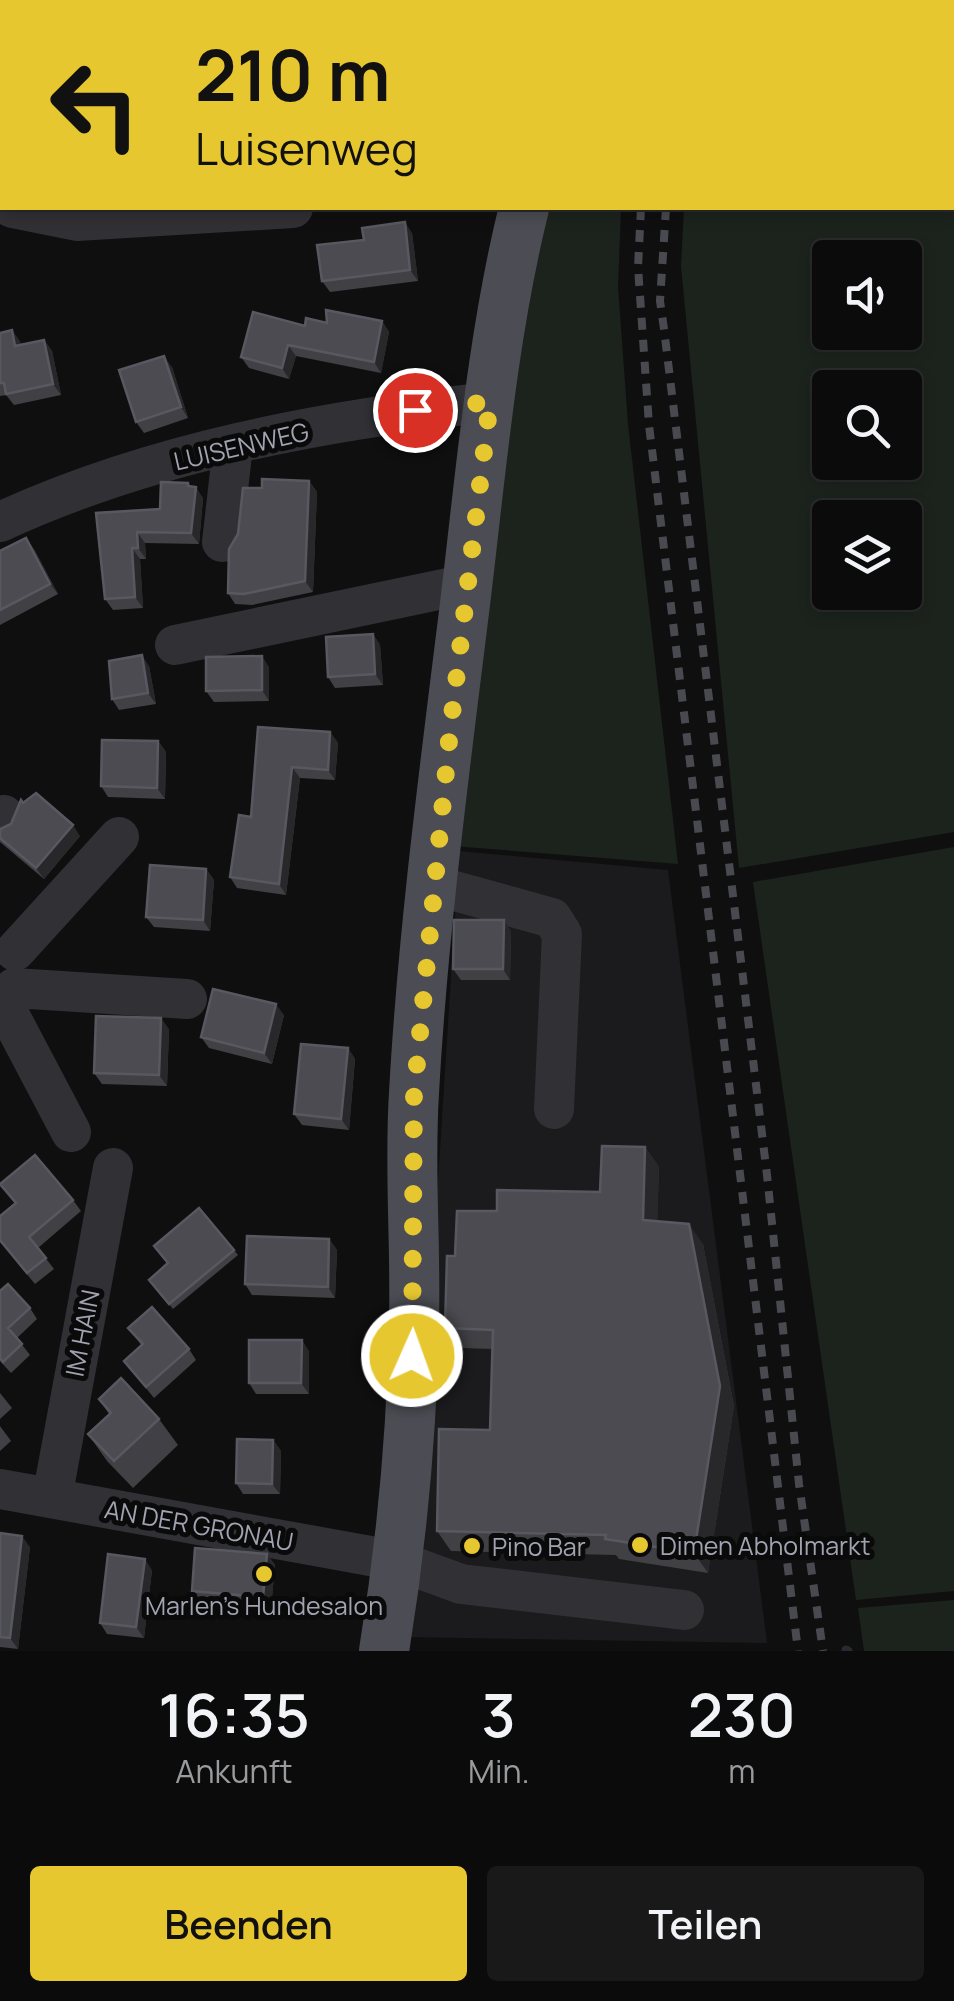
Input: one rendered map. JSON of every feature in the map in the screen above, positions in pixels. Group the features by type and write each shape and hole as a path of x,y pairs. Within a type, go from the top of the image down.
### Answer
{"main road":[{"path":"384,1651 398,1561 414,1318 414,1094 433,885 490,402 510,267 524,210"}],"street":[{"path":"22,210 77,221 260,210"},
{"name":"LUISENWEG","path":"0,522 108,478 233,446 378,414 490,402"},
{"path":"222,542 233,446"},
{"path":"175,644 467,584"},
{"path":"6,975 119,837"},
{"path":"433,885 552,918 562,934 554,1109"},
{"path":"6,975 187,999"},
{"path":"6,975 71,1132"},
{"name":"IM HAIN","path":"52,1498 113,1168"},
{"name":"AN DER GRONAU","path":"0,1489 398,1561 461,1584 684,1610"}],"shaded area":[{"path":"548,210 621,210 618,287 628,424 678,864 452,846 503,424"},
{"path":"684,210 954,210 954,832 739,868 681,266"},
{"path":"954,847 954,1591 856,1600 753,882"},
{"path":"459,851 668,870 767,1643 409,1637"},
{"path":"954,1600 954,1651 864,1651 858,1608"}],"building":[{"path":"405,222 410,270 322,281 317,245 364,240 362,228"},
{"path":"326,310 382,321 374,362 288,345 282,368 241,357 253,312 305,326 306,318 327,323"},
{"path":"12,330 15,346 44,340 53,384 6,394 4,383 0,383 0,333"},
{"path":"164,356 181,407 136,422 119,370"},
{"path":"262,479 309,481 305,581 244,594 228,593 229,549 238,534 243,488 262,488"},
{"path":"161,482 196,487 191,533 137,532 138,548 132,548 135,597 105,599 96,513 160,509"},
{"path":"26,538 50,584 0,610 0,551"},
{"path":"373,634 375,674 328,677 326,637"},
{"path":"142,655 148,693 112,699 109,661"},
{"path":"262,656 262,690 206,691 206,657"},
{"path":"258,727 330,732 328,770 292,767 279,884 230,877 239,815 251,817"},
{"path":"102,740 158,741 157,788 101,786"},
{"path":"36,793 73,825 36,868 0,838 0,829 11,824 21,800 23,803"},
{"path":"150,865 206,869 203,920 146,917"},
{"path":"454,920 504,920 503,969 453,969"},
{"path":"213,989 276,1004 264,1053 201,1037"},
{"path":"96,1016 161,1018 159,1075 94,1073"},
{"path":"301,1044 348,1048 341,1119 294,1114"},
{"path":"602,1146 645,1147 643,1220 689,1224 720,1386 694,1553 605,1539 606,1535 437,1531 439,1429 490,1430 493,1330 445,1328 447,1256 455,1256 457,1211 497,1211 497,1190 600,1192"},
{"path":"35,1155 73,1200 29,1237 46,1258 27,1273 0,1240 0,1216 16,1203 0,1184"},
{"path":"199,1208 234,1250 169,1304 149,1280 168,1263 154,1246"},
{"path":"247,1236 329,1239 328,1287 245,1284"},
{"path":"8,1284 30,1308 8,1328 22,1344 3,1362 0,1291"},
{"path":"152,1307 189,1349 146,1387 124,1361 143,1344 128,1328"},
{"path":"249,1340 302,1340 301,1383 249,1383"},
{"path":"121,1378 159,1419 114,1461 88,1434 111,1413 99,1399"},
{"path":"237,1439 273,1440 272,1484 236,1483"},
{"path":"0,1533 22,1536 10,1638 0,1637"},
{"path":"195,1548 267,1554 263,1597 192,1591"},
{"path":"108,1554 145,1559 136,1627 100,1623"}],"railway":[{"path":"641,210 638,267 649,425 798,1651"},
{"path":"666,210 660,301 767,1175 799,1484 823,1651"}],"place":[{"name":"Dimen Abholmarkt","path":"640,1545"},
{"name":"Pino Bar","path":"472,1546"},
{"name":"Marlen's Hundesalon","path":"264,1574"}],"route":[{"path":"412,1356 414,1094 433,885 490,402 415,410"}]}
